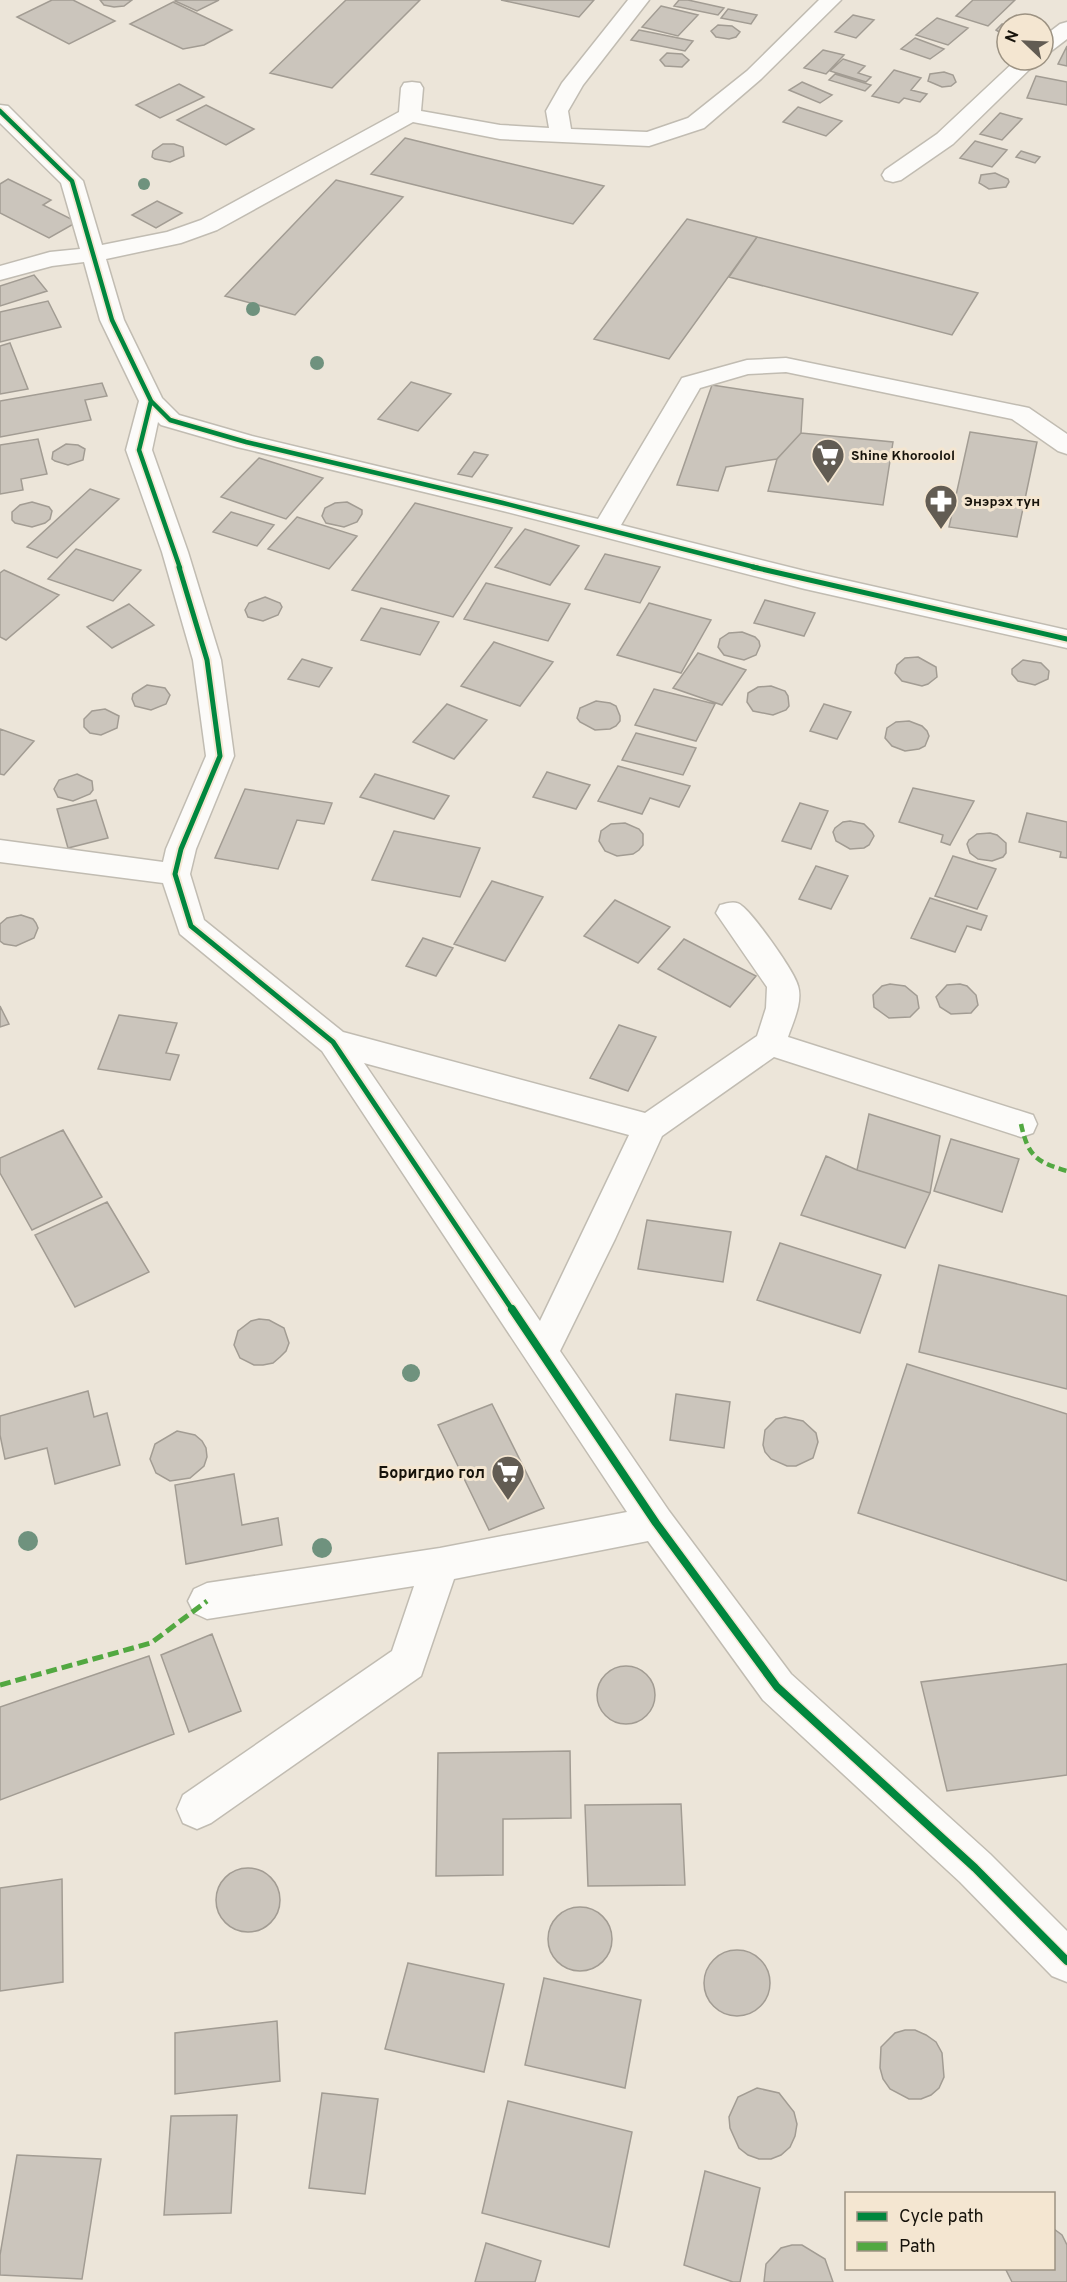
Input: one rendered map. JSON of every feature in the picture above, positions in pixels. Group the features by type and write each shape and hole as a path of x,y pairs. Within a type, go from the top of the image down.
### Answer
{"street":[{"path":"561,135 556,111 573,83 639,0"},
{"path":"0,273 50,259 94,254 173,238 209,225 410,115 500,132 649,139 696,123 754,75 831,0"},
{"path":"1055,38 1067,28"},
{"path":"893,175 945,139 1015,72"},
{"path":"410,115 412,88"},
{"path":"0,111 72,181 112,321 151,401 170,420 246,442 805,580 1067,639"},
{"path":"605,529 691,383 747,367 786,365 1020,413 1067,446"},
{"path":"151,401 139,450 175,552 207,660 220,756 182,849 175,874 191,926 333,1042 656,1523 777,1688 975,1868 1067,1961"},
{"path":"0,851 175,874"},
{"path":"542,1352 598,1239 649,1127 770,1043 779,1017 783,988 766,958 731,914"},
{"path":"333,1042 649,1127"},
{"path":"770,1043 1021,1124"},
{"path":"207,1600 440,1565 656,1523"},
{"path":"197,1809 407,1663 440,1565"}],"building":[{"path":"52,0 73,0 115,21 69,44 17,17"},
{"path":"100,0 132,0 124,6 114,7 104,5"},
{"path":"219,0 197,11 175,1"},
{"path":"346,0 420,0 332,88 270,73"},
{"path":"501,0 594,0 579,17"},
{"path":"679,0 724,8 718,15 674,6"},
{"path":"973,0 1015,0 1003,12 995,12 995,19 988,26 956,16"},
{"path":"173,2 232,30 204,45 183,49 130,24"},
{"path":"661,6 698,15 678,36 642,27"},
{"path":"728,9 757,15 751,24 721,18"},
{"path":"853,15 874,20 856,38 835,32"},
{"path":"937,18 968,28 948,45 916,35"},
{"path":"718,25 732,26 740,32 736,37 729,39 716,37 711,31"},
{"path":"639,30 693,41 685,51 631,40"},
{"path":"915,38 944,49 930,59 901,49"},
{"path":"1067,46 1067,66 1058,64"},
{"path":"823,50 844,55 826,74 804,68"},
{"path":"667,53 682,54 689,60 682,67 665,66 660,60"},
{"path":"843,59 865,66 858,73 871,77 866,82 830,71"},
{"path":"894,70 921,78 911,90 927,94 920,102 904,98 899,103 872,96"},
{"path":"944,72 953,75 956,82 951,86 942,87 928,81 930,74"},
{"path":"835,74 871,85 865,91 829,80"},
{"path":"1036,76 1067,82 1067,105 1027,98"},
{"path":"802,82 832,95 820,103 789,90"},
{"path":"179,84 204,97 160,118 136,105"},
{"path":"206,105 254,129 226,145 177,120"},
{"path":"798,107 842,121 826,136 783,122"},
{"path":"1000,113 1022,119 1002,140 980,134"},
{"path":"405,138 604,186 573,224 371,174"},
{"path":"975,141 1007,150 992,167 960,158"},
{"path":"163,144 183,147 184,156 170,162 152,157 153,151"},
{"path":"1021,151 1040,157 1035,163 1016,157"},
{"path":"995,173 1008,179 1006,187 989,189 979,183 981,175"},
{"path":"8,179 51,200 43,205 77,222 49,238 0,213 0,184"},
{"path":"336,180 403,197 295,315 225,296"},
{"path":"157,201 182,213 156,228 132,215"},
{"path":"687,219 757,237 669,359 594,339"},
{"path":"757,237 978,293 952,335 729,277"},
{"path":"34,275 47,291 0,306 0,286"},
{"path":"48,301 61,327 0,342 0,312"},
{"path":"10,343 28,389 0,394 0,346"},
{"path":"411,382 451,394 418,431 378,419"},
{"path":"102,383 107,396 85,400 91,420 0,437 0,401"},
{"path":"712,385 803,399 801,433 777,459 726,467 718,491 677,485"},
{"path":"970,432 1037,442 1017,537 949,527"},
{"path":"801,433 893,442 883,505 768,491 777,459"},
{"path":"38,439 47,474 21,479 23,490 0,494 0,445"},
{"path":"66,444 78,445 85,449 83,460 68,465 52,459 53,452"},
{"path":"474,452 488,455 472,477 458,474"},
{"path":"259,458 323,478 286,519 221,497"},
{"path":"90,489 119,499 57,558 27,547"},
{"path":"32,502 49,507 52,511 50,519 32,527 15,523 12,520 12,512 20,505"},
{"path":"347,502 362,510 357,522 344,527 326,523 322,516 325,508 335,503"},
{"path":"415,503 512,528 453,617 352,590"},
{"path":"231,512 274,525 257,546 213,532"},
{"path":"297,517 357,536 329,569 268,549"},
{"path":"525,529 579,546 550,585 495,567"},
{"path":"76,549 141,570 113,601 48,579"},
{"path":"605,554 660,567 640,603 585,589"},
{"path":"4,570 59,595 6,640 0,637 0,573"},
{"path":"486,583 570,604 548,641 464,619"},
{"path":"265,597 280,603 282,607 278,615 263,621 248,617 245,610 249,603"},
{"path":"765,600 815,613 804,636 754,623"},
{"path":"649,603 711,620 681,673 617,655"},
{"path":"129,604 154,625 112,648 87,627"},
{"path":"381,608 439,622 420,655 361,640"},
{"path":"742,632 759,641 760,646 756,655 744,660 724,655 718,647 720,639 729,633"},
{"path":"494,642 553,662 520,706 461,686"},
{"path":"698,653 746,670 722,705 673,688"},
{"path":"918,657 936,667 937,677 922,686 902,681 895,673 897,665 905,658"},
{"path":"302,659 332,668 319,687 288,679"},
{"path":"1023,660 1041,663 1049,671 1048,679 1035,685 1018,681 1012,674 1012,669"},
{"path":"147,685 165,688 170,695 166,704 151,710 135,706 132,699 133,694"},
{"path":"771,686 785,691 789,706 786,710 773,715 753,711 747,702 748,693 758,687"},
{"path":"654,689 715,704 696,741 635,725"},
{"path":"596,701 616,706 620,721 616,726 610,729 595,730 580,722 577,718 580,708"},
{"path":"447,704 487,720 454,759 413,742"},
{"path":"824,704 851,712 837,739 810,731"},
{"path":"105,709 119,716 117,728 101,735 90,733 84,727 84,719 92,711"},
{"path":"909,721 922,726 929,736 925,746 905,751 892,746 885,738 887,728 896,722"},
{"path":"0,729 34,741 4,775 0,774"},
{"path":"636,733 696,748 683,775 622,760"},
{"path":"618,766 690,786 679,807 650,798 642,814 598,801"},
{"path":"547,772 590,785 576,809 533,797"},
{"path":"77,774 92,781 93,790 90,794 73,801 58,797 54,789 59,780"},
{"path":"375,774 449,796 434,819 360,797"},
{"path":"913,788 974,801 950,845 941,842 943,835 899,822"},
{"path":"245,789 332,803 324,824 297,820 278,869 215,858"},
{"path":"96,800 108,838 68,848 57,809"},
{"path":"800,803 828,811 811,849 782,841"},
{"path":"1027,813 1067,822 1067,858 1060,857 1061,852 1019,842"},
{"path":"843,822 864,824 872,832 874,836 869,845 864,848 850,849 836,841 833,832 835,828"},
{"path":"625,823 639,829 643,834 643,845 633,854 617,856 605,851 599,841 601,831 611,824"},
{"path":"394,831 480,848 460,897 372,880"},
{"path":"977,834 997,835 1006,843 1006,853 1003,857 992,861 978,859 970,853 967,844"},
{"path":"953,856 996,869 977,909 935,896"},
{"path":"816,866 848,876 831,909 799,899"},
{"path":"492,881 543,897 505,961 454,944"},
{"path":"930,898 987,916 981,930 967,926 955,952 911,938"},
{"path":"615,900 670,927 638,963 584,936"},
{"path":"21,915 33,919 36,923 38,928 34,938 16,946 4,944 0,941 0,924 7,918"},
{"path":"423,938 453,948 436,976 406,966"},
{"path":"684,939 756,976 730,1007 658,969"},
{"path":"890,984 905,986 917,996 919,1008 910,1017 889,1018 874,1007 873,995 882,986"},
{"path":"947,985 967,986 976,995 978,1005 971,1013 951,1014 940,1007 936,997"},
{"path":"0,1006 9,1024 0,1027"},
{"path":"119,1015 177,1023 166,1053 179,1055 170,1080 98,1069"},
{"path":"619,1025 656,1037 628,1091 590,1078"},
{"path":"869,1114 940,1136 930,1193 857,1170"},
{"path":"63,1130 102,1197 32,1230 0,1173 0,1158"},
{"path":"951,1139 1019,1159 1002,1212 934,1191"},
{"path":"826,1156 857,1170 930,1193 905,1248 801,1215"},
{"path":"107,1202 149,1272 75,1307 35,1235"},
{"path":"647,1220 731,1232 723,1282 638,1269"},
{"path":"780,1243 881,1275 860,1333 757,1300"},
{"path":"939,1265 1067,1296 1067,1389 919,1352"},
{"path":"269,1320 284,1328 289,1343 286,1351 273,1363 254,1365 240,1358 234,1345 238,1331 251,1321"},
{"path":"907,1364 1067,1414 1067,1581 858,1513"},
{"path":"88,1391 94,1417 107,1413 120,1465 55,1484 47,1448 5,1459 0,1435 0,1416"},
{"path":"676,1394 730,1402 724,1448 670,1440"},
{"path":"492,1404 544,1508 489,1530 438,1425"},
{"path":"785,1417 803,1421 816,1433 818,1442 813,1458 796,1466 787,1466 771,1459 763,1445 765,1430 776,1419"},
{"path":"177,1431 195,1435 202,1441 207,1457 204,1466 190,1478 170,1481 156,1473 150,1459 155,1444"},
{"path":"234,1474 242,1525 278,1518 282,1545 186,1564 175,1485"},
{"path":"212,1634 241,1711 189,1732 161,1655"},
{"path":"149,1656 174,1734 0,1800 0,1707"},
{"path":"1067,1664 1067,1775 947,1791 921,1682"},
{"path":"620,1666 632,1666 647,1674 655,1689 655,1701 647,1716 632,1724 620,1724 605,1716 597,1701 597,1689 605,1674"},
{"path":"570,1751 571,1818 503,1819 503,1875 436,1876 438,1753"},
{"path":"681,1804 685,1885 588,1886 585,1805"},
{"path":"248,1868 266,1874 274,1882 280,1900 274,1918 266,1926 248,1932 230,1926 222,1918 216,1900 222,1882 230,1874"},
{"path":"62,1879 63,1982 0,1991 0,1888"},
{"path":"574,1907 586,1907 603,1916 610,1927 612,1939 610,1951 603,1962 586,1971 574,1971 562,1966 553,1957 548,1945 548,1933 553,1921 562,1912"},
{"path":"737,1950 750,1953 760,1960 767,1970 770,1983 767,1996 760,2006 750,2013 737,2016 724,2013 714,2006 707,1996 704,1983 707,1970 714,1960 724,1953"},
{"path":"408,1963 504,1984 484,2072 385,2049"},
{"path":"544,1978 641,2000 625,2088 525,2065"},
{"path":"277,2021 280,2081 175,2094 175,2033"},
{"path":"915,2030 926,2035 936,2042 942,2053 944,2077 939,2088 931,2095 921,2099 909,2099 890,2089 883,2079 880,2068 881,2047 895,2033"},
{"path":"757,2088 779,2093 794,2112 797,2124 790,2147 781,2155 771,2159 759,2159 748,2155 739,2148 730,2128 729,2117 738,2097"},
{"path":"322,2093 378,2099 365,2194 309,2188"},
{"path":"508,2101 632,2132 609,2247 482,2213"},
{"path":"237,2115 231,2213 164,2215 171,2116"},
{"path":"17,2155 101,2159 82,2279 0,2275 0,2255"},
{"path":"705,2171 760,2188 740,2282 733,2282 684,2265"},
{"path":"1055,2230 1062,2235 1067,2245 1067,2282 1012,2282 1006,2270 1055,2270"},
{"path":"486,2243 541,2261 535,2282 475,2282"},
{"path":"802,2245 825,2259 833,2282 764,2282 766,2264 781,2248"}],"marked path":[{"path":"1021,1124 1026,1144 1034,1157 1047,1165 1067,1171"},
{"path":"0,1685 151,1643 207,1601"}],"cycle path":[{"path":"0,111 72,181 112,320 151,401 170,420 246,442 503,503 805,580 1067,639"},
{"path":"151,401 139,450 175,552 207,660 220,756 181,849 175,874 191,926 333,1042 656,1523 777,1687 975,1868 1067,1961"}],"place":[{"name":"Shine Khoroolol","path":"828,484"},
{"name":"Энэрэх тун","path":"941,530"},
{"name":"Боригдио гол","path":"508,1501"}]}
